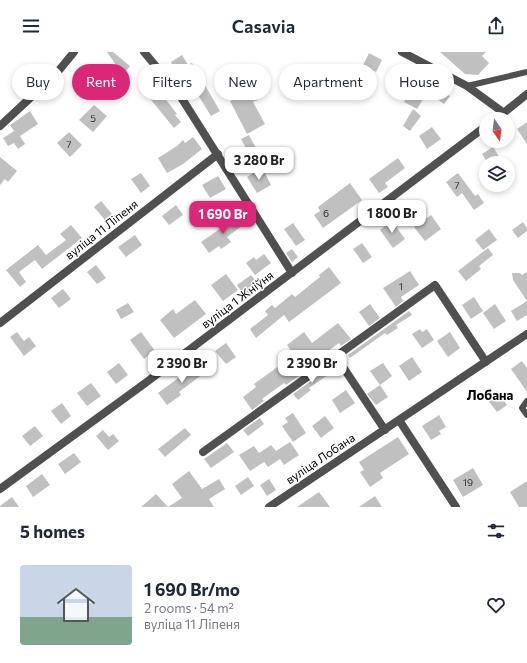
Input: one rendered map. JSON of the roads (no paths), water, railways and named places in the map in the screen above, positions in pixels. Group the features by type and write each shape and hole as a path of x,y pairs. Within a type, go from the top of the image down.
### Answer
{"street":[{"path":"0,126 56,74 74,52"},
{"path":"144,52 179,94 292,273"},
{"path":"402,52 467,86 504,112 527,94"},
{"name":"вуліца 1 Жніўня","path":"0,489 292,273 479,131"},
{"name":"вуліца 11 Ліпеня","path":"0,323 218,154"},
{"path":"203,452 435,284 486,362"},
{"name":"вуліца Лобана","path":"269,507 527,334"},
{"path":"335,355 385,430"},
{"path":"399,420 456,507"}],"lane":[{"path":"467,86 527,72"},
{"path":"527,401 522,408 527,415"}],"district":[{"name":"Лобана","path":"490,395"}]}
